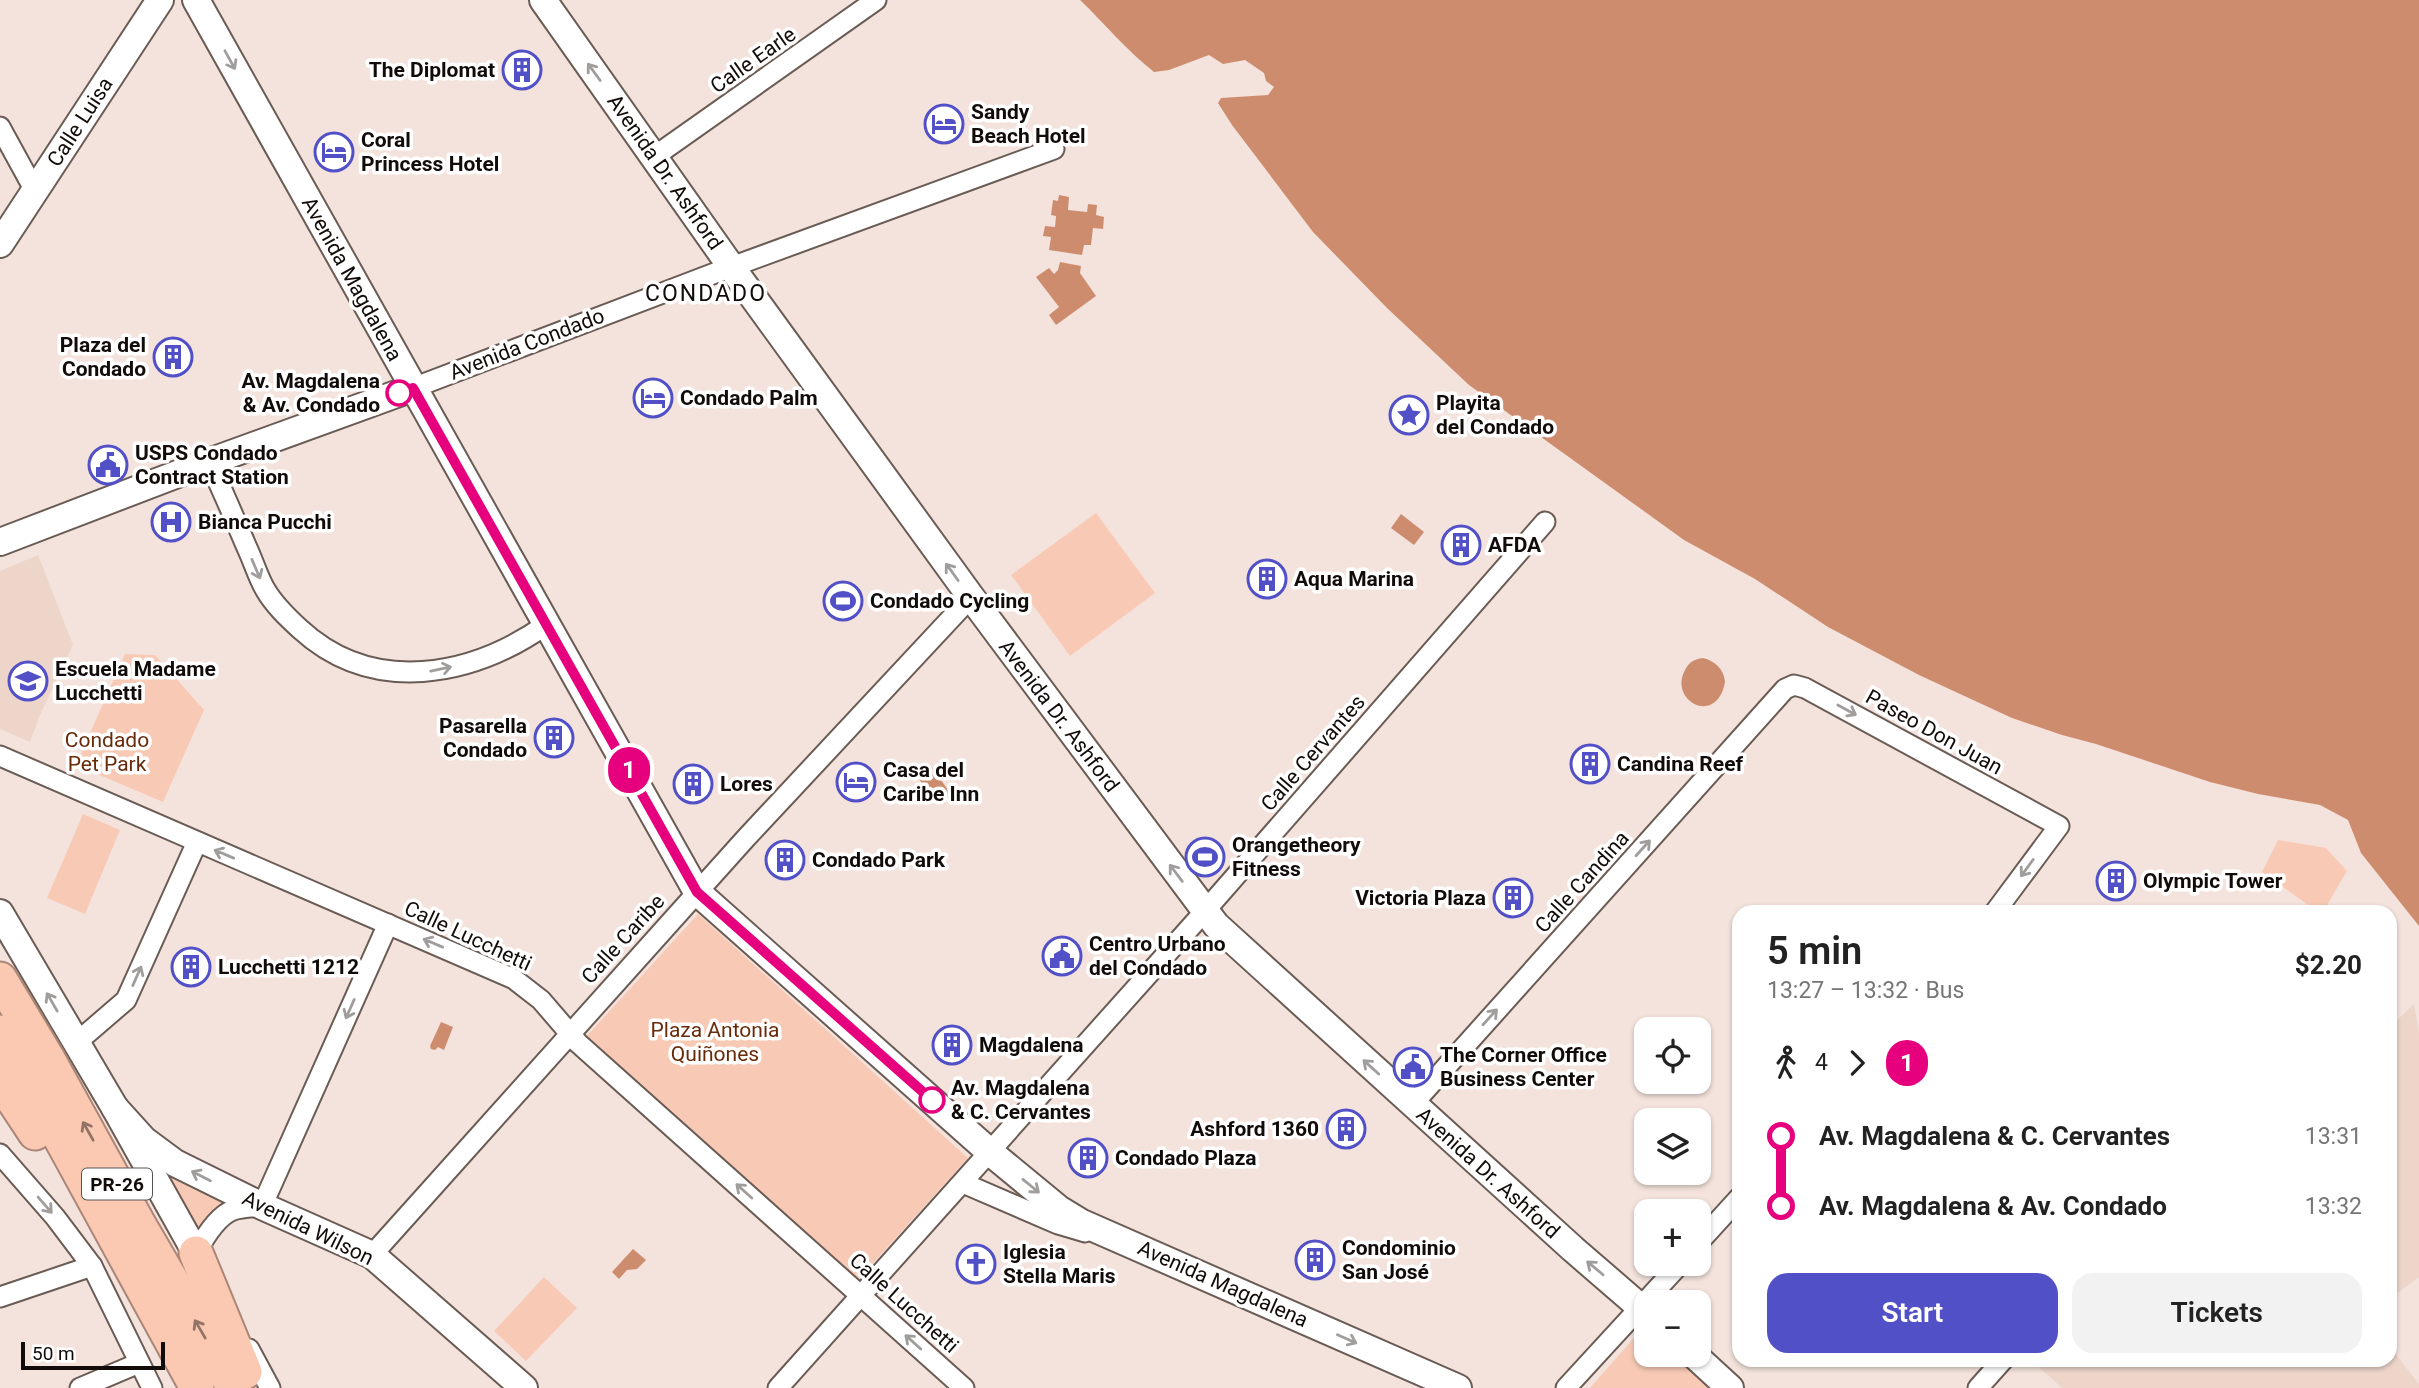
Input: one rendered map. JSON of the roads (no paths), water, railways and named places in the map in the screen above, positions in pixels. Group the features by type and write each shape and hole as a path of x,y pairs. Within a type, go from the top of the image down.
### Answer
{"highway":[{"name":"PR-26","path":"0,979 234,1388"},
{"name":"PR-26","path":"0,1032 197,1388"},
{"path":"0,1080 146,1295 181,1388"},
{"path":"196,1253 250,1388"}],"street":[{"name":"Calle Luisa","path":"0,244 160,0"},
{"name":"Avenida Magdalena","path":"196,0 697,892 991,1153 1059,1209 1082,1223 1458,1388"},
{"name":"Avenida Dr. Ashford","path":"543,0 732,268 971,597 1216,925 1412,1105 1634,1301"},
{"name":"Calle Earle","path":"655,156 877,0"},
{"path":"0,127 35,191"},
{"name":"Avenida Condado","path":"0,542 1054,149"},
{"path":"209,462 265,590 287,617 314,642 334,653 359,664 387,671 432,671 488,656 547,624"},
{"name":"Calle Cervantes","path":"778,1388 991,1153 1545,522"},
{"name":"Calle Caribe","path":"372,1255 697,892 971,597"},
{"name":"Paseo Don Juan","path":"1786,689 1794,685 1805,688 2059,825 2000,905"},
{"name":"Calle Candina","path":"1412,1105 1786,689"},
{"name":"Calle Lucchetti","path":"0,756 514,979 541,1000 578,1043 964,1388"},
{"path":"76,1043 126,1000 197,842"},
{"path":"0,913 115,1108 270,1388"},
{"path":"196,1253 212,1228 233,1210 262,1206 388,924"},
{"name":"Avenida Wilson","path":"115,1108 144,1140 175,1163 262,1206 372,1255 524,1388"},
{"path":"0,1154 55,1217 92,1266 152,1388"},
{"path":"963,1183 1058,1224 1093,1234 1105,1232"},
{"path":"1711,1229 1732,1206"},
{"path":"0,1297 92,1266"},
{"path":"1660,1290 1671,1276"},
{"path":"1566,1388 1634,1320"},
{"path":"80,1388 139,1363"},
{"path":"1707,1367 1730,1388"},
{"path":"1978,1388 1997,1367"}],"place":[{"name":"The Diplomat","path":"522,70"},
{"name":"Sandy Beach Hotel","path":"944,124"},
{"name":"Coral Princess Hotel","path":"334,152"},
{"name":"Plaza del Condado","path":"173,357"},
{"name":"Av. Magdalena & Av. Condado","path":"399,393"},
{"name":"Condado Palm","path":"653,398"},
{"name":"Playita del Condado","path":"1409,415"},
{"name":"USPS Condado Contract Station","path":"108,465"},
{"name":"Bianca Pucchi","path":"171,522"},
{"name":"AFDA","path":"1461,545"},
{"name":"Aqua Marina","path":"1267,579"},
{"name":"Condado Cycling","path":"843,601"},
{"name":"Escuela Madame Lucchetti","path":"28,681"},
{"name":"Pasarella Condado","path":"554,738"},
{"name":"Candina Reef","path":"1590,764"},
{"name":"Casa del Caribe Inn","path":"856,782"},
{"name":"Lores","path":"693,784"},
{"name":"Orangetheory Fitness","path":"1205,857"},
{"name":"Condado Park","path":"785,860"},
{"name":"Olympic Tower","path":"2116,881"},
{"name":"Victoria Plaza","path":"1513,898"},
{"name":"Centro Urbano del Condado","path":"1062,956"},
{"name":"Lucchetti 1212","path":"191,967"},
{"name":"Magdalena","path":"952,1045"},
{"name":"The Corner Office Business Center","path":"1413,1067"},
{"name":"Av. Magdalena & C. Cervantes","path":"932,1100"},
{"name":"Ashford 1360","path":"1346,1129"},
{"name":"Condado Plaza","path":"1088,1158"},
{"name":"Condominio San José","path":"1315,1260"},
{"name":"Iglesia Stella Maris","path":"976,1264"}],"district":[{"name":"CONDADO","path":"706,293"}],"park label":[{"name":"Condado Pet Park","path":"107,752"},
{"name":"Plaza Antonia Quiñones","path":"715,1042"}]}
